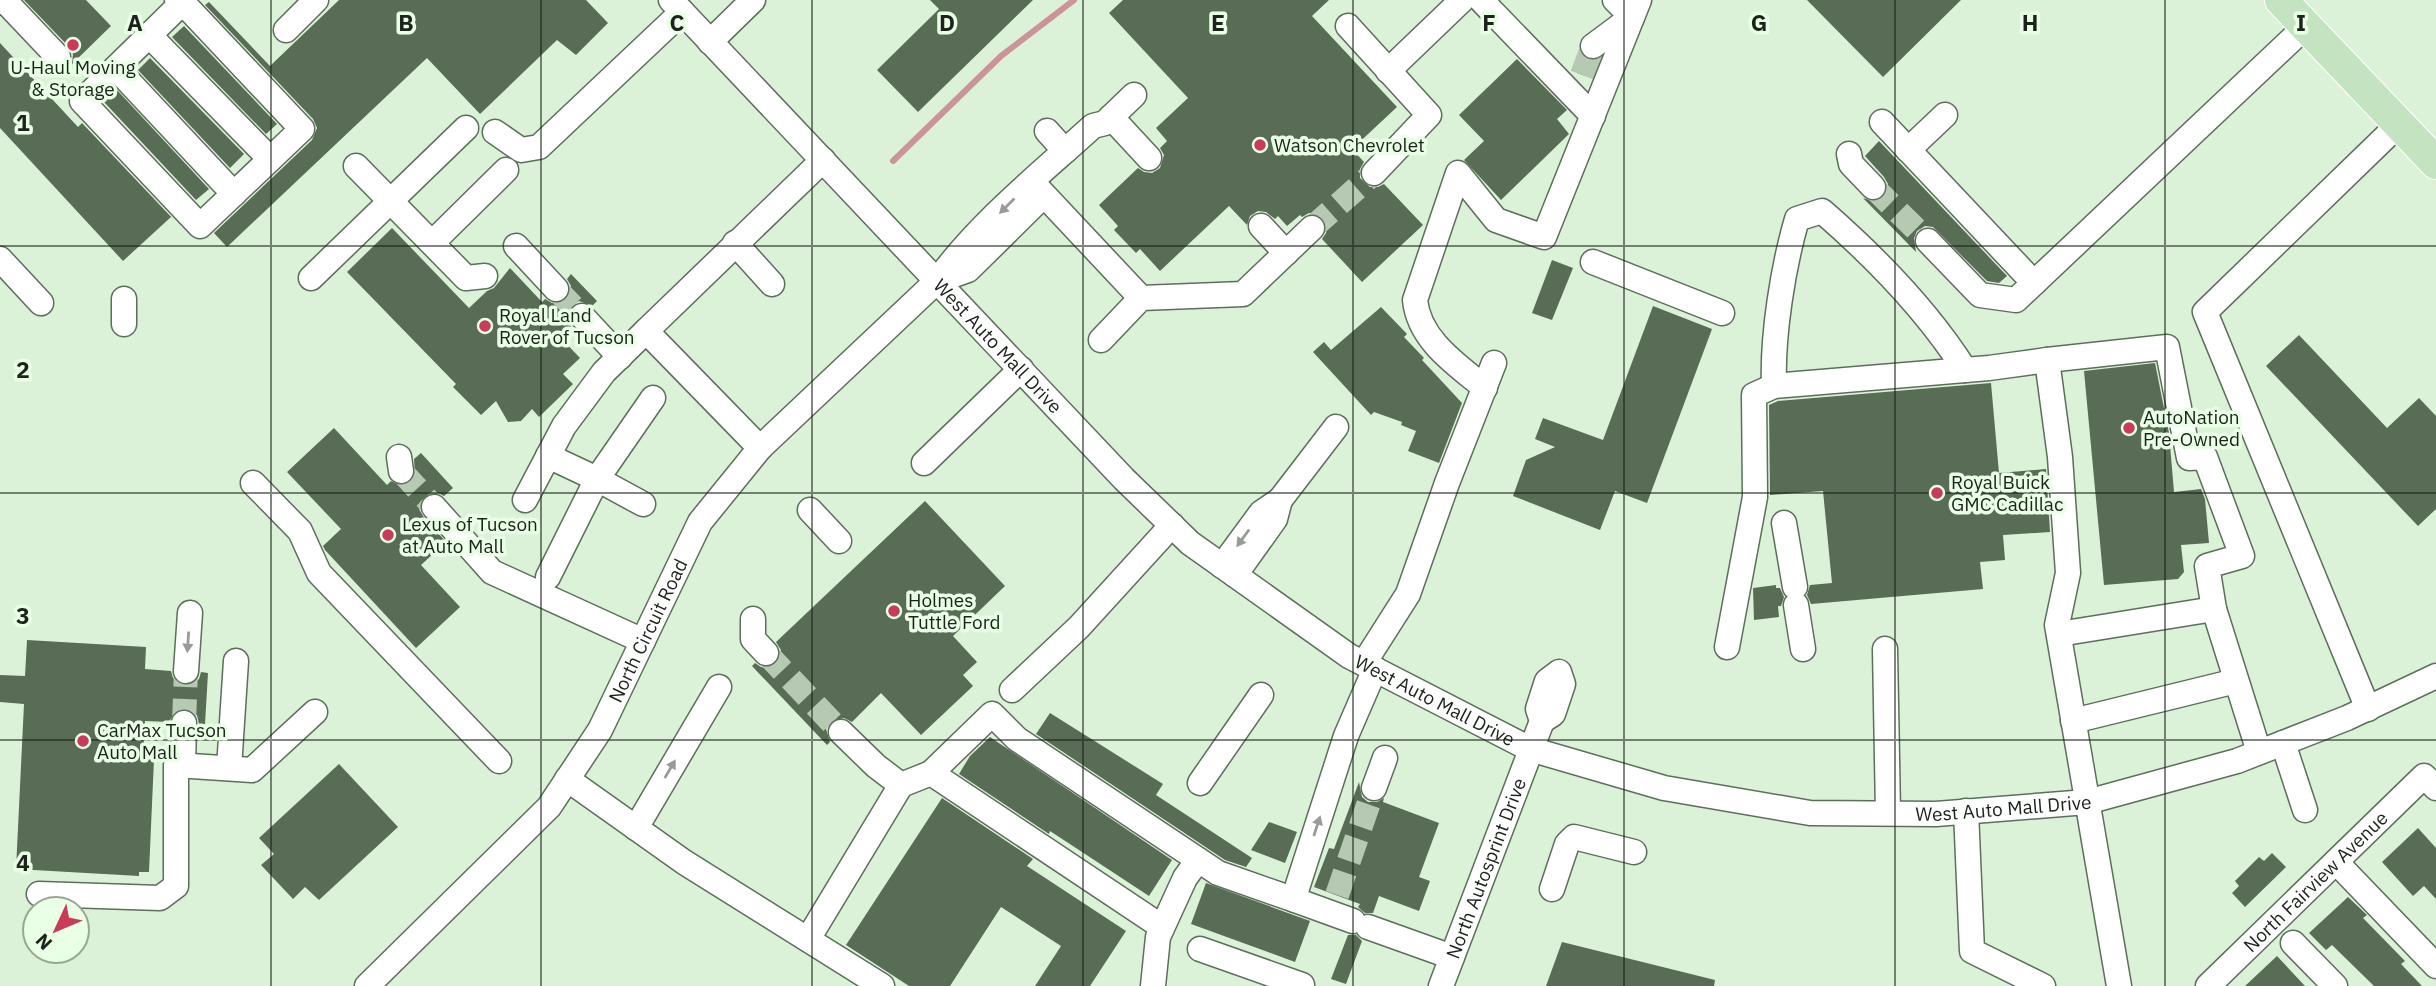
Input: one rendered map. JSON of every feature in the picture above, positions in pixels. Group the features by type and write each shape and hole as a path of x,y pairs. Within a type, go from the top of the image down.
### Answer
{"main road":[{"path":"2281,0 2436,163"}],"street":[{"path":"4,0 58,57"},
{"path":"286,30 316,0"},
{"path":"710,42 754,0"},
{"path":"1388,71 1462,0"},
{"path":"1481,0 1578,86 1593,116"},
{"path":"180,2 302,129 200,226 82,101 149,35 180,2"},
{"path":"495,132 521,150 539,147 676,6"},
{"name":"West Auto Mall Drive","path":"676,6 1124,479 1190,543 1349,656 1530,748 1664,789 1810,813 1936,814 2087,802 2237,761 2368,709 2436,676"},
{"path":"1593,46 1629,6"},
{"path":"1485,388 1441,350 1428,335 1417,312 1415,300 1458,173 1496,220 1544,237 1593,116 1629,6"},
{"path":"1348,26 1429,115 1374,173"},
{"path":"1928,241 1980,295 2016,300 2306,26"},
{"path":"149,35 270,159"},
{"path":"116,68 234,194"},
{"path":"1007,232 1065,152 1103,126 1134,95"},
{"path":"1908,150 1945,115"},
{"path":"1882,122 2034,283"},
{"path":"2368,709 2205,312 2399,124"},
{"path":"1103,126 1149,158"},
{"path":"311,278 466,128"},
{"path":"1047,131 1065,152"},
{"path":"1849,154 1851,164 1873,187"},
{"path":"525,500 564,426 604,372 823,160"},
{"path":"356,166 466,278 485,276"},
{"path":"432,243 506,170"},
{"path":"1037,189 1141,298"},
{"path":"937,281 954,258 1037,189"},
{"path":"1774,386 1773,359 1789,245 1797,219 1822,211 1858,242 1936,327 1965,370"},
{"path":"937,281 968,270 1007,232 1026,219 1050,214 1064,219"},
{"path":"1261,226 1286,253"},
{"path":"1101,340 1141,298 1243,294 1312,228"},
{"path":"735,243 772,285"},
{"path":"516,246 556,289"},
{"path":"0,259 41,303"},
{"path":"1593,262 1722,313"},
{"name":"North Circuit Road","path":"367,986 549,807 600,730 699,522 760,448 937,281"},
{"path":"124,299 124,324"},
{"path":"582,316 620,357"},
{"path":"646,331 760,448"},
{"path":"1727,647 1755,497 1754,395 1774,386 1965,370 2167,347 2189,458 2206,457 2242,556 2207,566 2214,609 2259,752"},
{"path":"2047,360 2060,457 2068,573 2057,625 2119,986"},
{"path":"1296,895 1370,666 1408,594 1447,483 1494,363"},
{"path":"924,463 1021,369"},
{"path":"548,577 597,479 653,398"},
{"path":"1228,570 1261,513 1280,500 1336,427"},
{"path":"548,456 643,504"},
{"path":"253,483 300,531 319,573 499,761"},
{"path":"434,507 492,572 643,640"},
{"path":"810,510 839,541"},
{"path":"1784,523 1803,649"},
{"path":"1013,690 1079,627 1172,525"},
{"path":"2059,634 2214,609"},
{"path":"186,671 190,613"},
{"path":"753,620 753,639 766,653"},
{"path":"1885,649 1888,813"},
{"path":"229,768 236,661"},
{"path":"2073,721 2236,681"},
{"path":"636,828 719,687"},
{"path":"1200,783 1261,695"},
{"path":"39,894 160,898 176,886 176,765 252,770 315,712"},
{"path":"808,939 901,785 930,774 992,714 1017,739 1218,873 1296,895 1452,957"},
{"name":"North Autosprint Drive","path":"1441,986 1542,721"},
{"path":"183,766 184,723"},
{"path":"841,732 876,766 901,785"},
{"path":"2283,743 2305,810"},
{"path":"1374,788 1385,758"},
{"path":"930,774 1162,927"},
{"path":"567,779 684,862 882,986"},
{"name":"North Fairview Avenue","path":"2208,986 2336,862 2430,782"},
{"path":"1966,811 1972,951 2043,986"},
{"path":"1552,889 1567,845 1574,837 1634,852"},
{"path":"1153,986 1158,937 1185,878 1198,860"},
{"path":"2336,862 2436,965"},
{"path":"2293,943 2335,986"},
{"path":"1200,949 1301,985"}],"building":[{"name":"U-Haul Moving & Storage","path":"24,0 86,0 111,26 72,64 73,54 69,47"},
{"path":"339,0 586,0 608,23 576,55 557,40 480,114 427,58 227,247 214,233 312,140 317,128 313,119 205,5 209,2 270,66"},
{"path":"930,0 1033,0 918,112 877,70 939,9"},
{"name":"Watson Chevrolet","path":"1123,0 1329,0 1312,16 1397,107 1352,149 1364,162 1360,169 1360,178 1370,187 1384,184 1423,225 1362,282 1322,239 1327,225 1317,214 1309,213 1302,217 1300,215 1287,226 1278,216 1275,219 1266,212 1258,211 1250,216 1247,225 1229,206 1160,271 1140,249 1136,253 1114,230 1118,226 1099,205 1138,168 1152,173 1160,168 1164,155 1160,148 1167,141 1156,128 1188,98 1109,13"},
{"path":"1807,0 1961,0 1883,77"},
{"path":"184,26 277,124 266,134 172,37"},
{"path":"0,43 78,127 82,123 175,221 171,217 123,261 0,128"},
{"path":"1583,56 1588,60 1598,60 1591,78 1577,73"},
{"path":"150,58 244,154 230,168 138,70"},
{"path":"1517,59 1567,110 1557,119 1569,134 1501,200 1464,160 1484,141 1459,115"},
{"path":"117,90 209,189 196,200 104,102"},
{"path":"1879,141 2007,276 1999,283 1987,281 1933,227 1925,226 1917,231 1914,238 1916,252 1863,198 1876,202 1887,192 1888,184 1884,177 1865,156"},
{"name":"Royal Land Rover of Tucson","path":"392,228 469,308 494,288 510,268 542,302 545,299 560,303 567,299 571,286 567,279 571,274 597,301 592,306 579,301 571,306 567,319 571,326 560,337 580,358 563,374 573,384 539,417 532,409 521,421 508,422 496,401 481,415 453,387 456,384 347,272"},
{"path":"1552,260 1573,268 1552,320 1532,313"},
{"path":"1653,306 1712,329 1647,503 1615,491 1600,530 1513,496 1526,460 1555,447 1535,439 1543,418 1603,440"},
{"path":"1381,307 1407,334 1404,337 1424,358 1422,360 1462,403 1439,463 1408,451 1416,431 1401,425 1402,422 1374,412 1371,415 1313,352 1324,342 1331,350"},
{"path":"2299,335 2387,428 2419,398 2436,416 2436,509 2418,526 2266,366"},
{"name":"AutoNation Pre-Owned","path":"2155,363 2169,433 2174,492 2201,489 2205,499 2209,543 2181,545 2184,572 2178,579 2104,585 2084,371"},
{"name":"Royal Buick GMC Cadillac","path":"1991,383 1999,473 2046,469 2050,532 2003,535 2005,560 1980,562 1983,589 1811,604 1807,595 1810,585 1832,583 1823,491 1770,495 1769,405 1778,401"},
{"name":"Lexus of Tucson at Auto Mall","path":"334,428 387,485 391,481 402,486 411,482 415,476 414,459 421,453 453,488 444,496 430,493 420,502 419,509 423,516 446,542 421,565 460,607 416,648 325,550 323,546 341,529 287,472"},
{"name":"Holmes Tuttle Ford","path":"925,501 1005,586 953,636 977,662 963,675 973,686 921,735 881,693 852,722 844,718 831,721 826,729 830,742 827,745 752,666 755,663 769,668 777,663 781,650 776,642"},
{"path":"1776,585 1784,597 1781,606 1778,606 1779,617 1754,620 1753,588"},
{"name":"CarMax Tucson Auto Mall","path":"27,640 146,647 145,669 171,671 173,678 184,686 193,684 199,679 201,672 208,673 205,724 199,724 197,715 185,708 176,710 169,722 145,721 143,758 154,759 149,872 139,872 139,876 16,869 24,704 0,702 0,675 25,676"},
{"path":"1050,713 1163,784 1156,795 1252,858 1246,867 1225,860 1036,734"},
{"path":"990,737 1172,860 1149,896 959,774 970,756"},
{"path":"339,764 398,827 319,900 305,887 293,899 261,865 274,854 259,838"},
{"path":"1359,782 1362,797 1368,802 1377,802 1384,798 1383,802 1439,823 1419,877 1430,881 1419,911 1379,896 1373,913 1365,913 1358,907 1360,904 1314,887 1329,848 1334,849"},
{"path":"942,798 1033,859 1027,866 1126,931 1090,986 1035,986 1061,946 1001,907 950,986 909,986 846,945"},
{"path":"1269,822 1297,832 1285,863 1251,850"},
{"path":"2418,828 2436,848 2436,899 2424,886 2413,896 2382,862"},
{"path":"2272,853 2286,867 2245,907 2232,893 2239,886 2235,881 2259,857 2264,861"},
{"path":"1206,883 1310,921 1295,962 1191,924"},
{"path":"2348,897 2367,915 2363,918 2405,961 2401,964 2422,986 2374,986 2332,945 2326,950 2309,933"},
{"path":"1348,935 1356,935 1362,941 1346,984 1331,979"},
{"path":"1562,942 1715,980 1714,986 1546,986"},
{"path":"2277,956 2305,986 2245,986"}],"waterway":[{"path":"893,161 1001,56 1074,0"}],"tunnel":[{"path":"1582,75 1593,46"},
{"path":"1312,228 1374,173"},
{"path":"1873,187 1928,241"},
{"path":"556,289 582,316"},
{"path":"401,471 434,507"},
{"path":"766,653 841,732"},
{"path":"184,723 186,671"},
{"path":"1337,895 1374,788"}],"place":[{"name":"U-Haul Moving & Storage","path":"73,45"},
{"name":"Watson Chevrolet","path":"1260,145"},
{"name":"Royal Land Rover of Tucson","path":"485,326"},
{"name":"AutoNation Pre-Owned","path":"2129,428"},
{"name":"Royal Buick GMC Cadillac","path":"1937,493"},
{"name":"Lexus of Tucson at Auto Mall","path":"388,535"},
{"name":"Holmes Tuttle Ford","path":"894,611"},
{"name":"CarMax Tucson Auto Mall","path":"83,741"}]}
